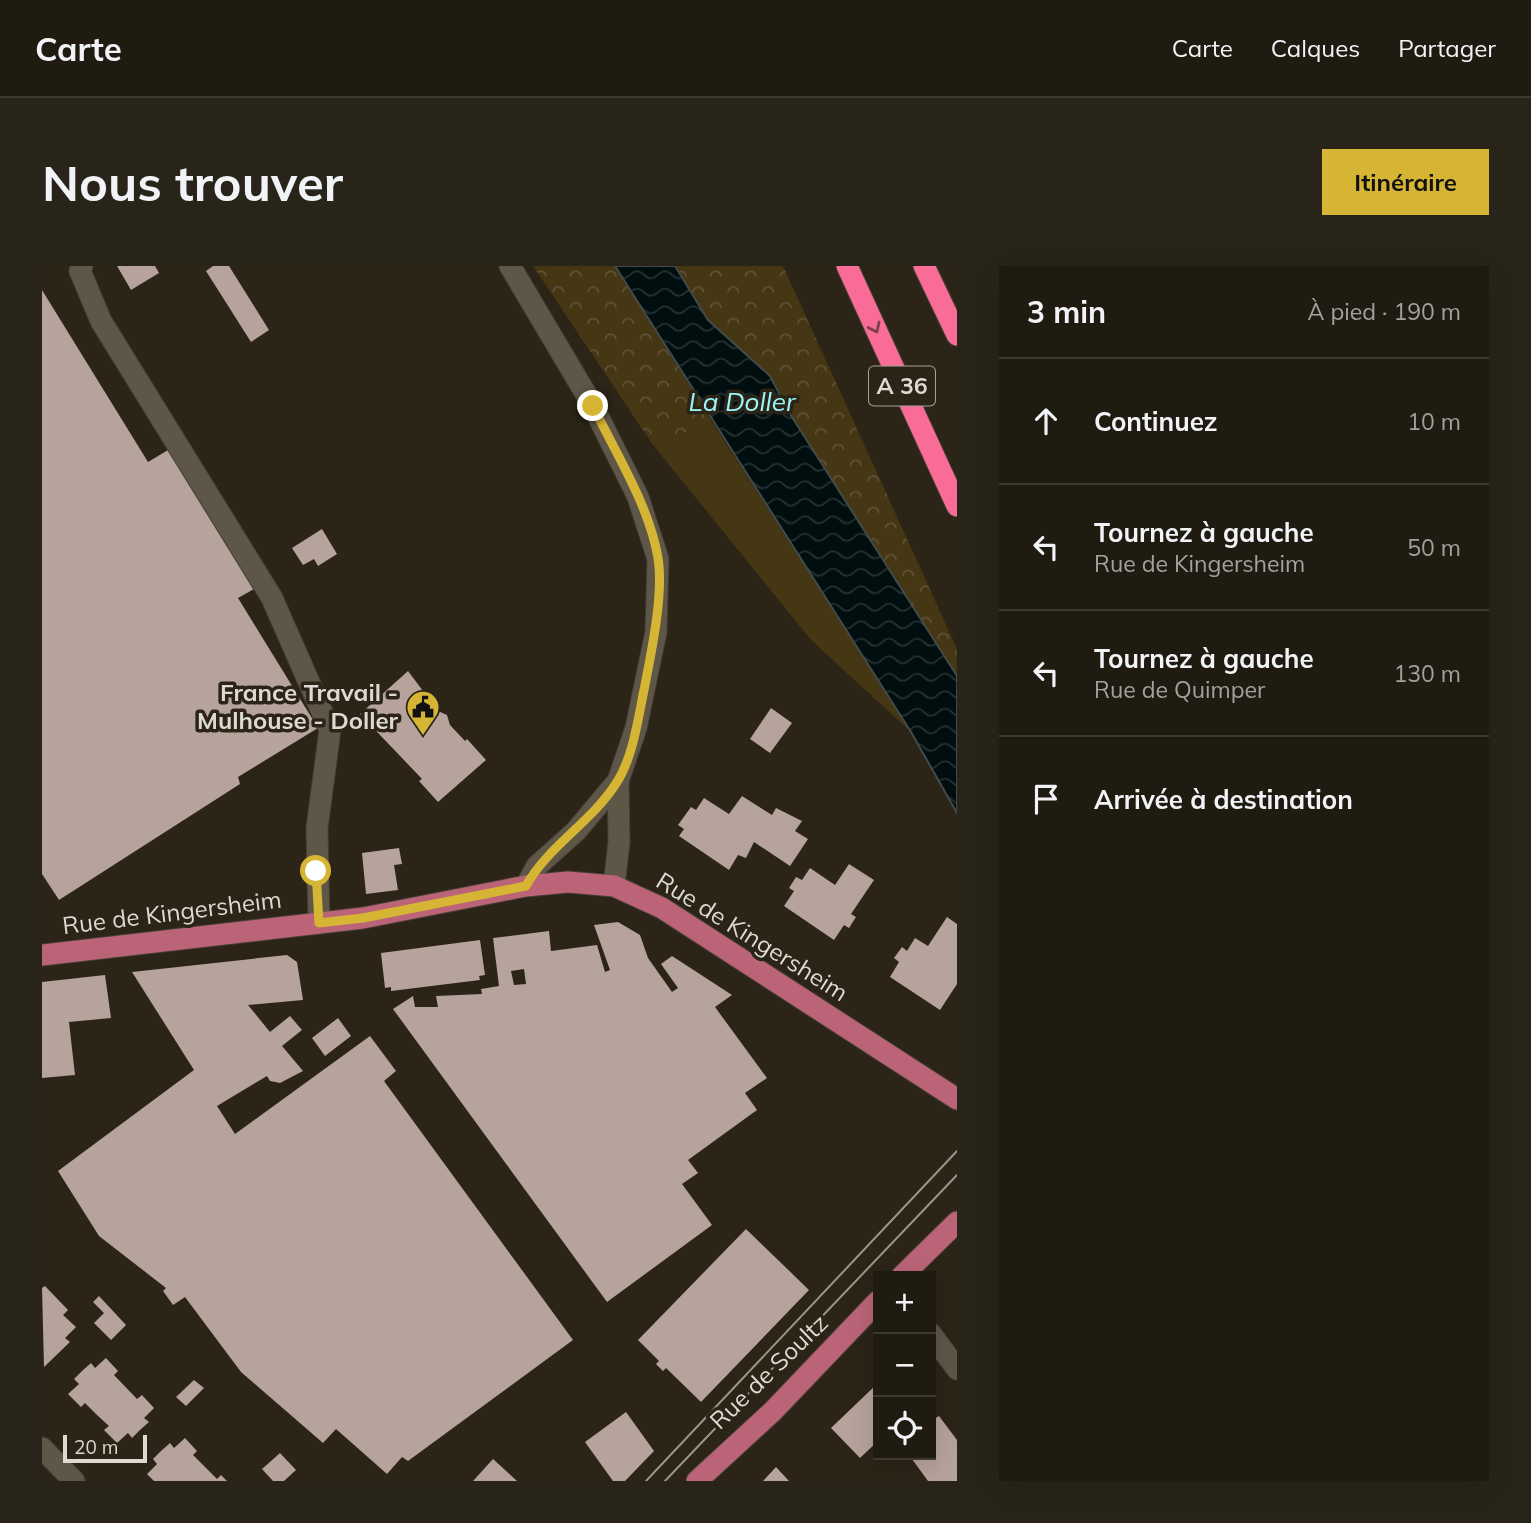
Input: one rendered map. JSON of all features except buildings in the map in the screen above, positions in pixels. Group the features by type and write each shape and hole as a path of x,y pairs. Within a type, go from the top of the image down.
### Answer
{"highway":[{"name":"A 36","path":"847,266 957,506"},
{"path":"924,266 957,335"}],"main road":[{"name":"Rue de Kingersheim","path":"42,955 363,918 526,886 568,882 614,886 662,908 957,1099"},
{"path":"907,1271 957,1222"},
{"name":"Rue de Soultz","path":"697,1481 773,1411 873,1306"}],"street":[{"path":"82,266 80,271 101,321 272,598 330,730 317,828 319,923"},
{"path":"510,266 593,406 638,497 658,559 656,632 636,728 618,781 619,842 614,886"},
{"path":"526,886 537,866 576,831 618,781"},
{"path":"936,1341 957,1369"},
{"path":"42,1448 74,1481"}],"green space":[{"path":"533,266 615,266 712,422 653,445"},
{"path":"675,266 783,266 957,649 957,676 790,414 770,376 708,320"},
{"path":"712,422 911,732 811,640 653,445"}],"water":[{"name":"La Doller","path":"615,266 675,266 708,320 770,376 790,414 957,676 957,813 911,732"}],"tram line":[{"path":"646,1481 957,1151"},
{"path":"665,1481 957,1175"}],"place":[{"name":"France Travail - Mulhouse - Doller","path":"423,737"}],"route":[{"path":"316,871 319,923 363,918 526,886 537,866 576,831 618,781 636,728 656,632 658,559 638,497 593,406"}]}
